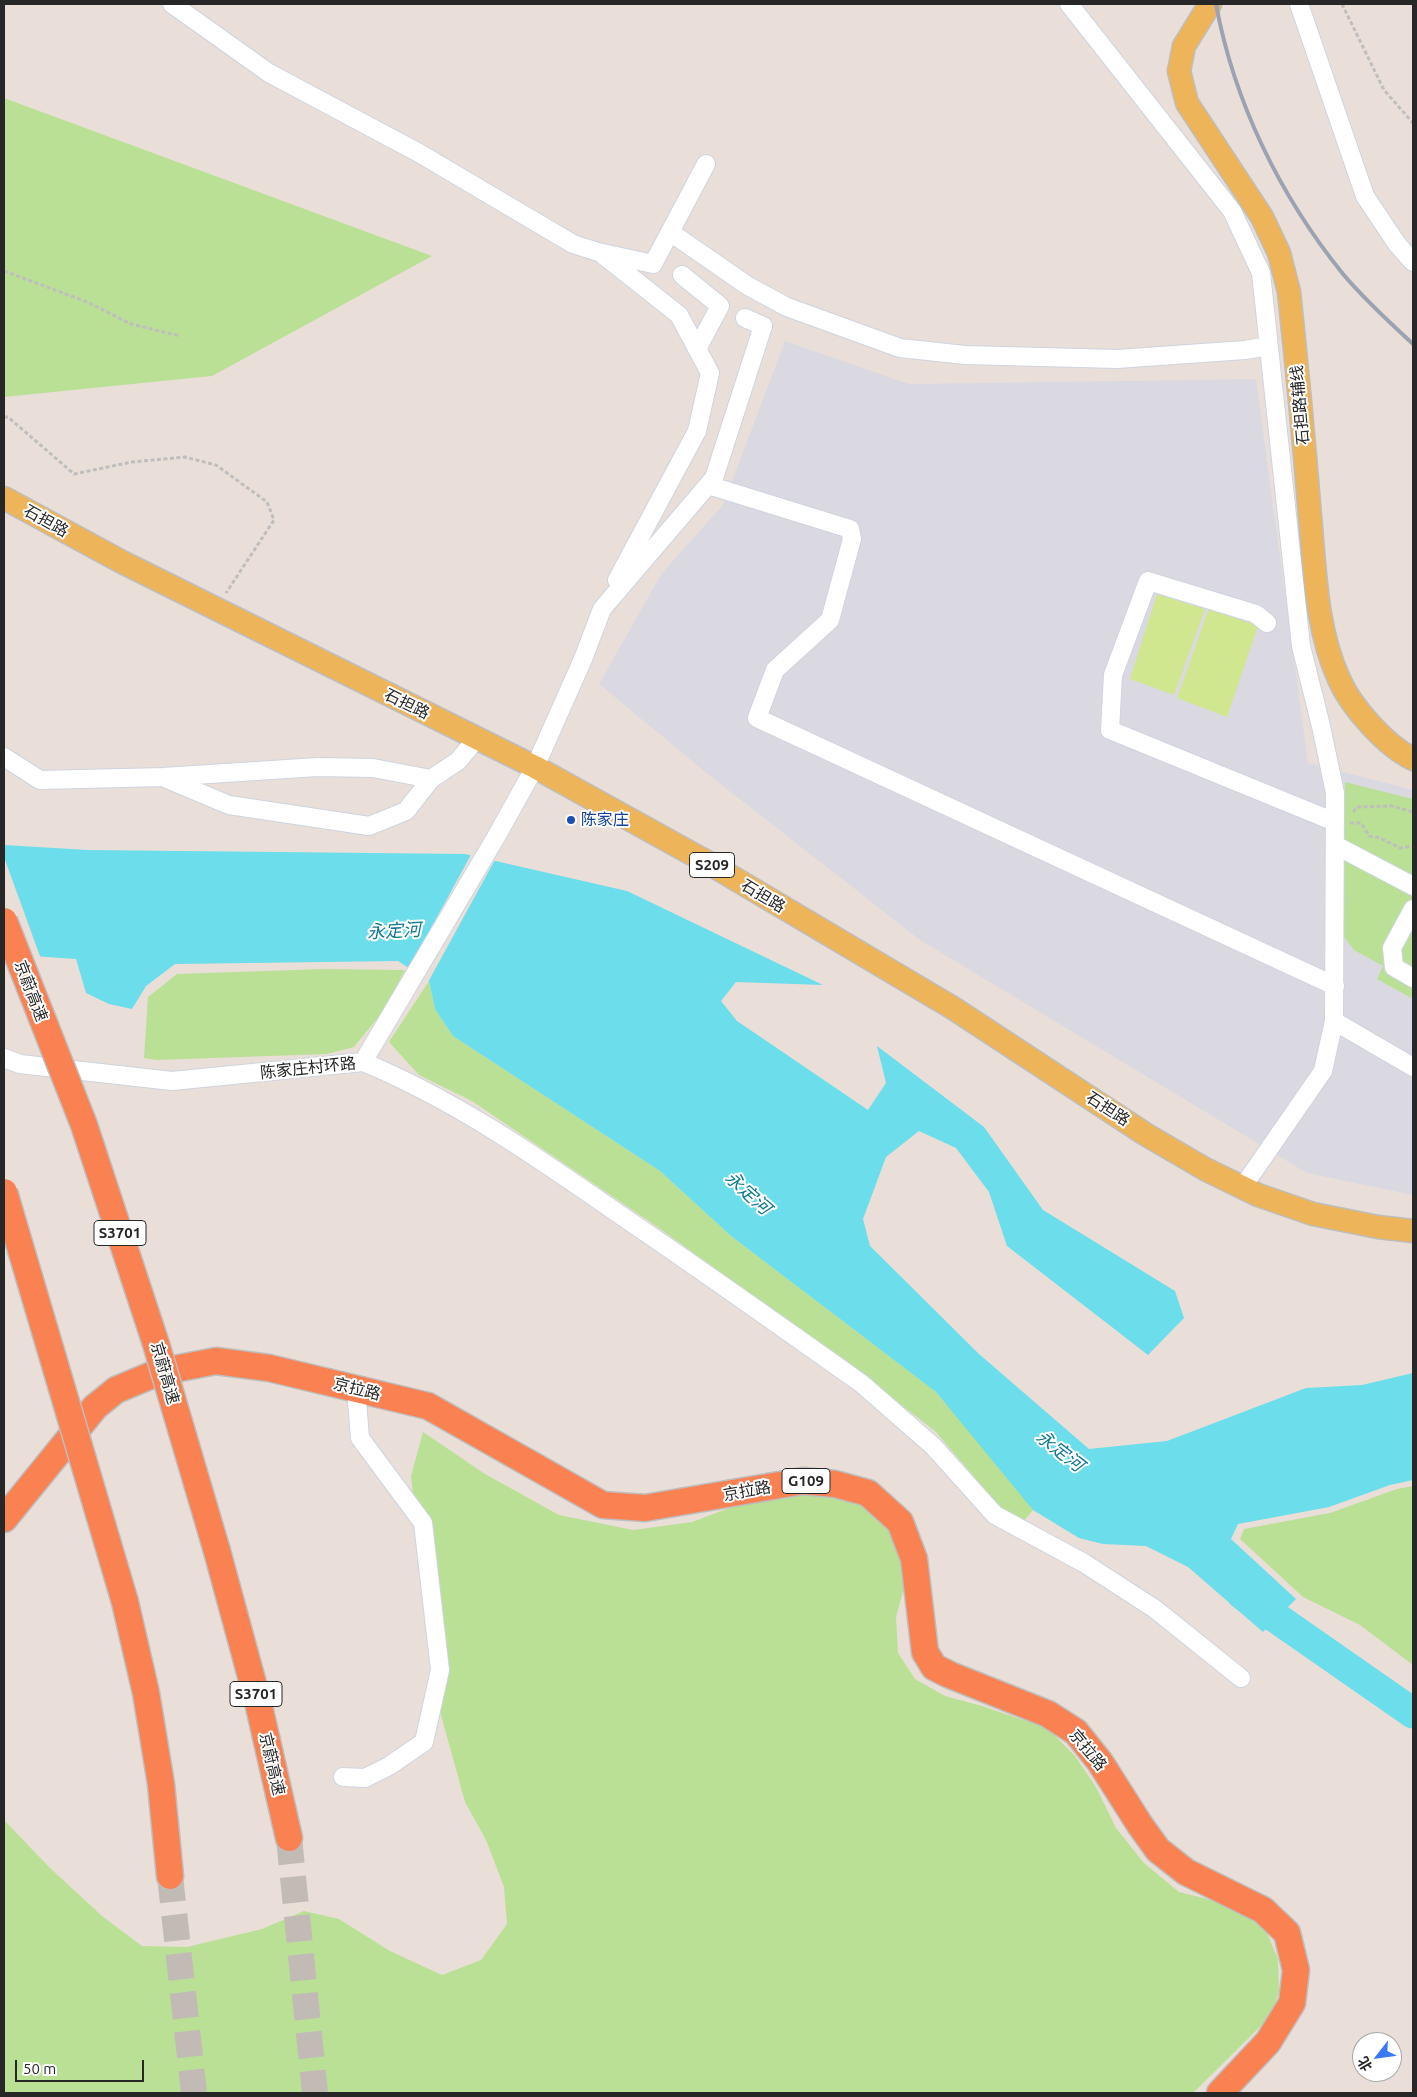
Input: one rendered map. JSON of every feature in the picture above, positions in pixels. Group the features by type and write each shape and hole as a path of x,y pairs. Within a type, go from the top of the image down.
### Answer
{"highway":[{"name":"京蔚高速","path":"4,921 84,1125 156,1344 217,1552 258,1702 289,1838"},
{"path":"4,1192 125,1602 150,1720 161,1784 170,1876"},
{"name":"京拉路","path":"4,1519 95,1407 116,1390 159,1372 216,1361 269,1368 428,1406 603,1504 645,1508 803,1481 835,1484 868,1493 900,1522 914,1559 925,1652 934,1667 1048,1714 1076,1732 1100,1762 1158,1850 1186,1872 1263,1910 1287,1933 1296,1970 1292,2003 1268,2042 1220,2093"}],"main road":[{"name":"石担路辅线","path":"1210,4 1184,46 1179,71 1187,103 1262,217 1279,254 1290,292 1318,592 1326,645 1339,680 1353,704 1376,730 1413,758"},
{"name":"石担路","path":"4,498 122,562 534,767 705,861 953,1008 1145,1134 1205,1169 1258,1196 1313,1214 1378,1227 1413,1231"}],"street":[{"path":"172,4 269,73 419,153 573,244 598,252 653,264 706,164"},
{"path":"1069,4 1232,211 1260,273 1301,646 1321,726 1335,794 1343,819 1335,845 1334,1021 1323,1071 1242,1188"},
{"path":"1299,4 1365,196 1397,244 1413,262"},
{"path":"670,232 748,286 787,307 900,348 965,355 1117,359 1245,350 1269,346"},
{"path":"598,252 679,315 710,373 697,431 602,609"},
{"path":"682,275 720,306 697,349"},
{"path":"602,609 714,478 763,326 745,318"},
{"path":"708,486 850,529 852,539 830,620 775,670 757,718 1334,986"},
{"path":"1267,623 1256,614 1148,581 1113,675 1110,730 1343,819"},
{"name":"陈家庄村环路","path":"4,1058 20,1064 172,1081 363,1062 404,996 496,837 534,767 583,659 602,609"},
{"path":"163,777 229,805 369,826 406,811 430,779 458,762 477,738"},
{"path":"4,757 40,780 163,777 318,767 373,768 430,779"},
{"path":"1335,845 1413,886"},
{"path":"1413,909 1392,948 1394,967 1413,978"},
{"path":"1334,1021 1413,1067"},
{"path":"363,1062 405,1079 528,1151 701,1271 862,1384 886,1403 932,1446 995,1515 1084,1563 1155,1609 1241,1678"},
{"path":"343,1777 365,1778 389,1766 424,1742 440,1670 423,1523 360,1438 356,1389"}],"path":[{"path":"1342,4 1384,90 1413,122"},
{"path":"4,271 87,302 131,324 180,336"},
{"path":"4,417 8,417 74,474 132,462 185,457 216,465 267,502 274,520 216,608"},
{"path":"1343,819 1357,807 1392,806 1413,812"},
{"path":"1343,819 1361,823 1369,836 1380,838 1400,848 1413,846"}],"shaded area":[{"path":"785,341 909,384 1256,379 1308,763 1413,790 1413,1195 1307,1173 920,940 709,775 599,684 662,573 723,505"}],"green space":[{"path":"4,98 432,256 212,376 4,397"},
{"path":"1157,594 1205,609 1174,695 1130,679"},
{"path":"1209,608 1258,626 1227,717 1177,698"},
{"path":"1345,782 1413,799 1413,999 1377,979 1383,966 1354,950 1342,934"},
{"path":"324,969 405,970 384,1010 354,1047 327,1054 156,1060 144,1058 148,997 177,974"},
{"path":"429,981 435,1009 453,1036 660,1171 731,1236 936,1392 1029,1503 1033,1510 1018,1528 935,1431 854,1368 656,1226 472,1101 419,1075 389,1042"},
{"path":"423,1432 485,1474 559,1515 633,1530 692,1522 756,1498 813,1493 868,1504 900,1540 906,1580 896,1617 898,1653 915,1679 945,1696 982,1706 1047,1728 1075,1756 1096,1787 1116,1828 1144,1863 1179,1892 1228,1904 1264,1926 1278,1959 1279,1992 1271,2016 1193,2093 4,2093 4,1820 49,1867 102,1916 142,1946 187,1947 262,1929 304,1911 339,1919 390,1951 442,1975 481,1960 507,1924 504,1887 486,1840 465,1802 433,1686 411,1476"},
{"path":"1413,1486 1413,1665 1360,1625 1303,1597 1240,1539 1244,1529 1330,1513 1397,1489"}],"water":[{"path":"4,845 88,850 465,854 627,891 823,985 736,982 721,1001 737,1021 868,1110 886,1083 877,1046 984,1127 1043,1210 1175,1291 1184,1318 1148,1355 1007,1246 989,1192 956,1148 919,1131 886,1157 863,1219 870,1246 979,1354 1089,1449 1167,1441 1306,1388 1362,1385 1413,1373 1413,1480 1390,1485 1329,1507 1238,1524 1231,1539 1296,1599 1263,1632 1188,1567 1146,1546 1103,1544 1079,1538 1033,1510 936,1392 731,1236 660,1171 453,1036 435,1009 429,981 398,961 175,964 146,986 132,1009 109,1004 86,993 76,959 4,954"}],"pier":[{"path":"472,853 496,858 427,984 408,970"},
{"path":"4,857 41,959 4,956"}],"waterway":[{"name":"永定河","path":"1242,1594 1413,1713"}],"tunnel":[{"path":"289,1838 315,2093"},
{"path":"170,1876 194,2093"}],"railway":[{"path":"1216,4 1224,41 1247,112 1280,180 1299,213 1343,274 1413,344"}],"place":[{"name":"陈家庄","path":"571,820"}]}
